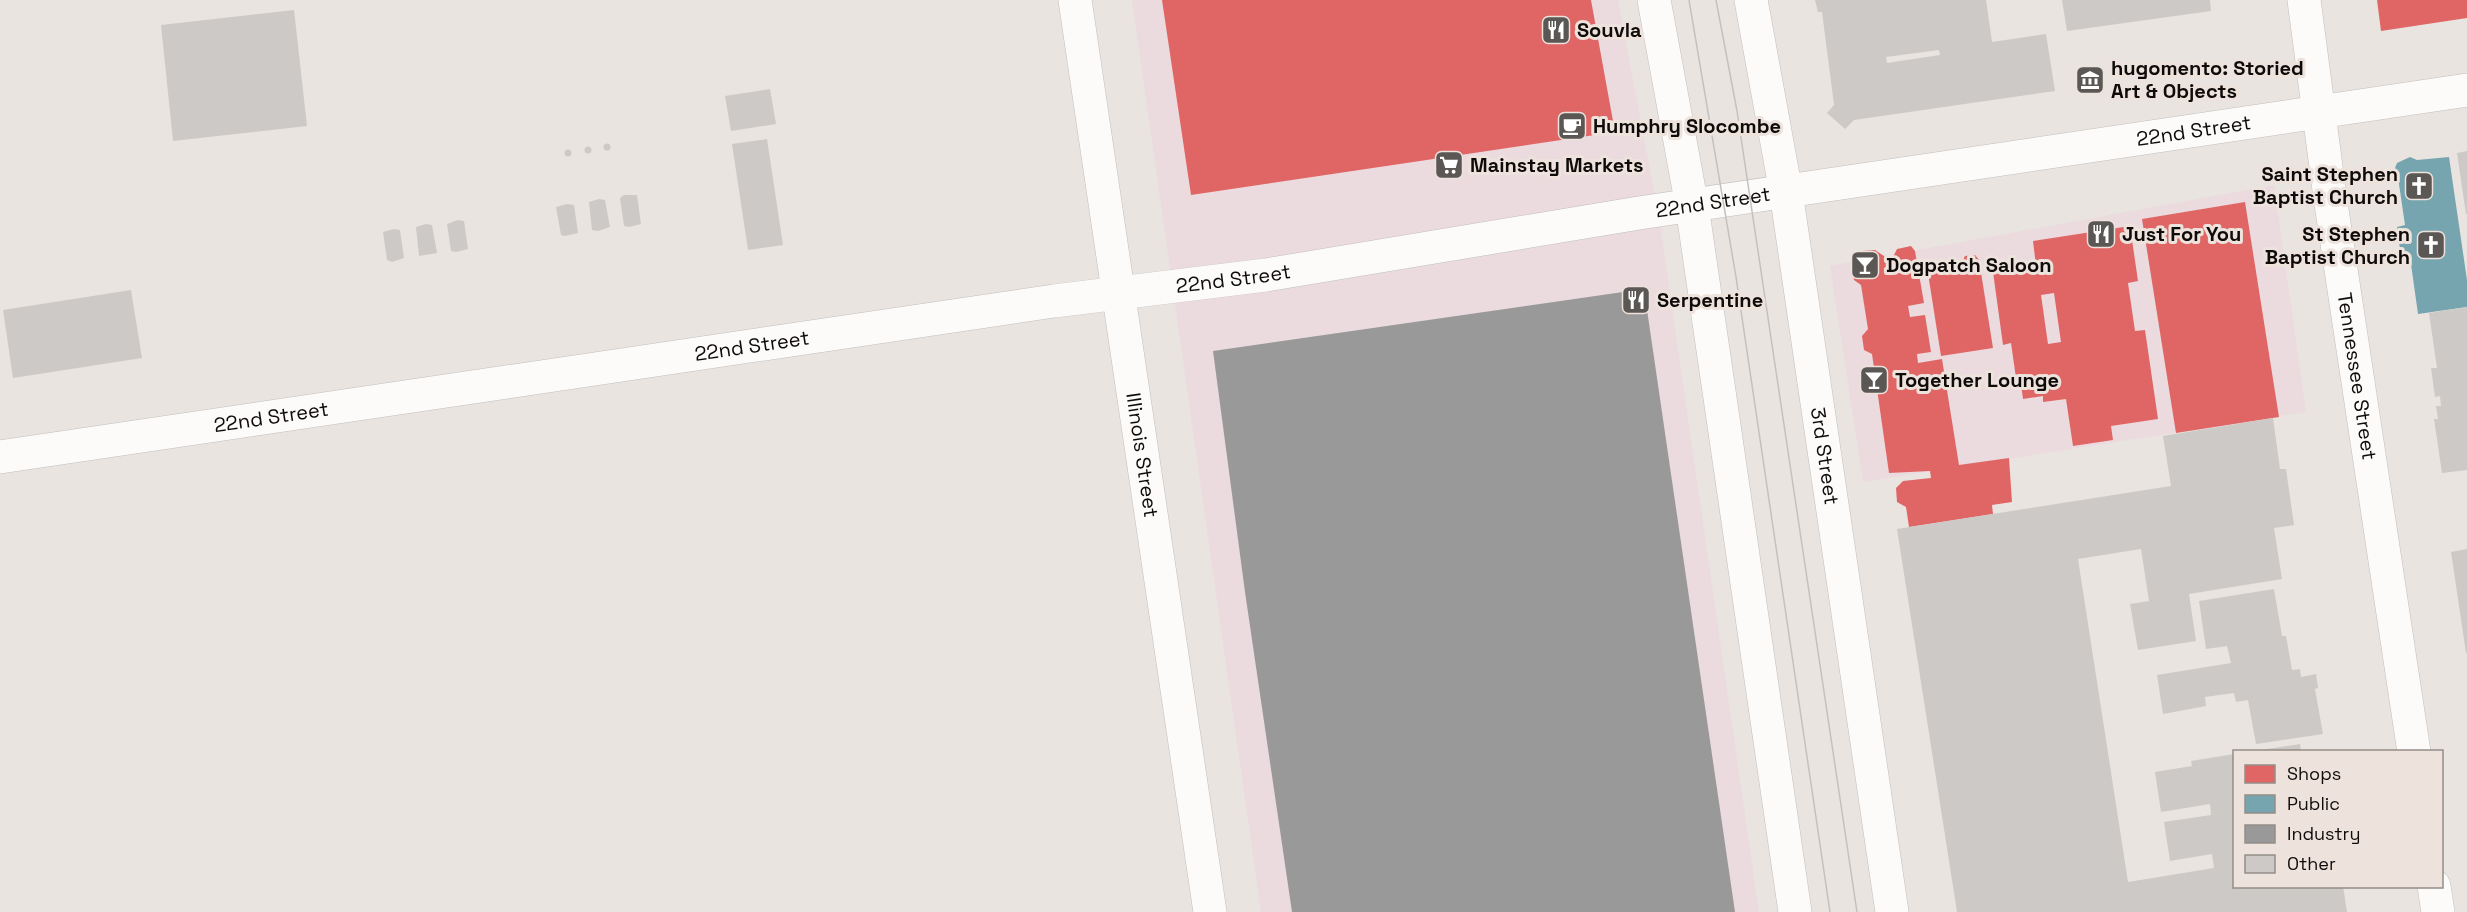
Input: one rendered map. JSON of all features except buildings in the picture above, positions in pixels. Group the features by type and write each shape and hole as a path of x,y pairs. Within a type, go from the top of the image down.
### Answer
{"street":[{"name":"Illinois Street","path":"1075,0 1210,912"},
{"path":"1654,0 1692,206 1795,912"},
{"name":"3rd Street","path":"1751,0 1786,192 1892,912"},
{"name":"Tennessee Street","path":"2304,0 2311,65 2414,750"},
{"name":"22nd Street","path":"0,456 1054,301 1266,275 1692,206 2467,90"},
{"path":"2434,888 2438,912"}],"shaded area":[{"path":"1132,0 1618,0 1660,224 1759,912 1261,912"},
{"path":"2274,185 2306,412 1863,482 1830,266"}],"tram line":[{"path":"1689,0 1736,277 1830,912"},
{"path":"1716,0 1737,111 1857,912"}],"place":[{"name":"Souvla","path":"1556,30"},
{"name":"hugomento: Storied Art & Objects","path":"2090,80"},
{"name":"Humphry Slocombe","path":"1572,126"},
{"name":"Mainstay Markets","path":"1449,165"},
{"name":"Saint Stephen Baptist Church","path":"2419,186"},
{"name":"Just For You","path":"2101,234"},
{"name":"St Stephen Baptist Church","path":"2431,245"},
{"name":"Dogpatch Saloon","path":"1865,265"},
{"name":"Serpentine","path":"1636,300"},
{"name":"Together Lounge","path":"1874,380"}]}
